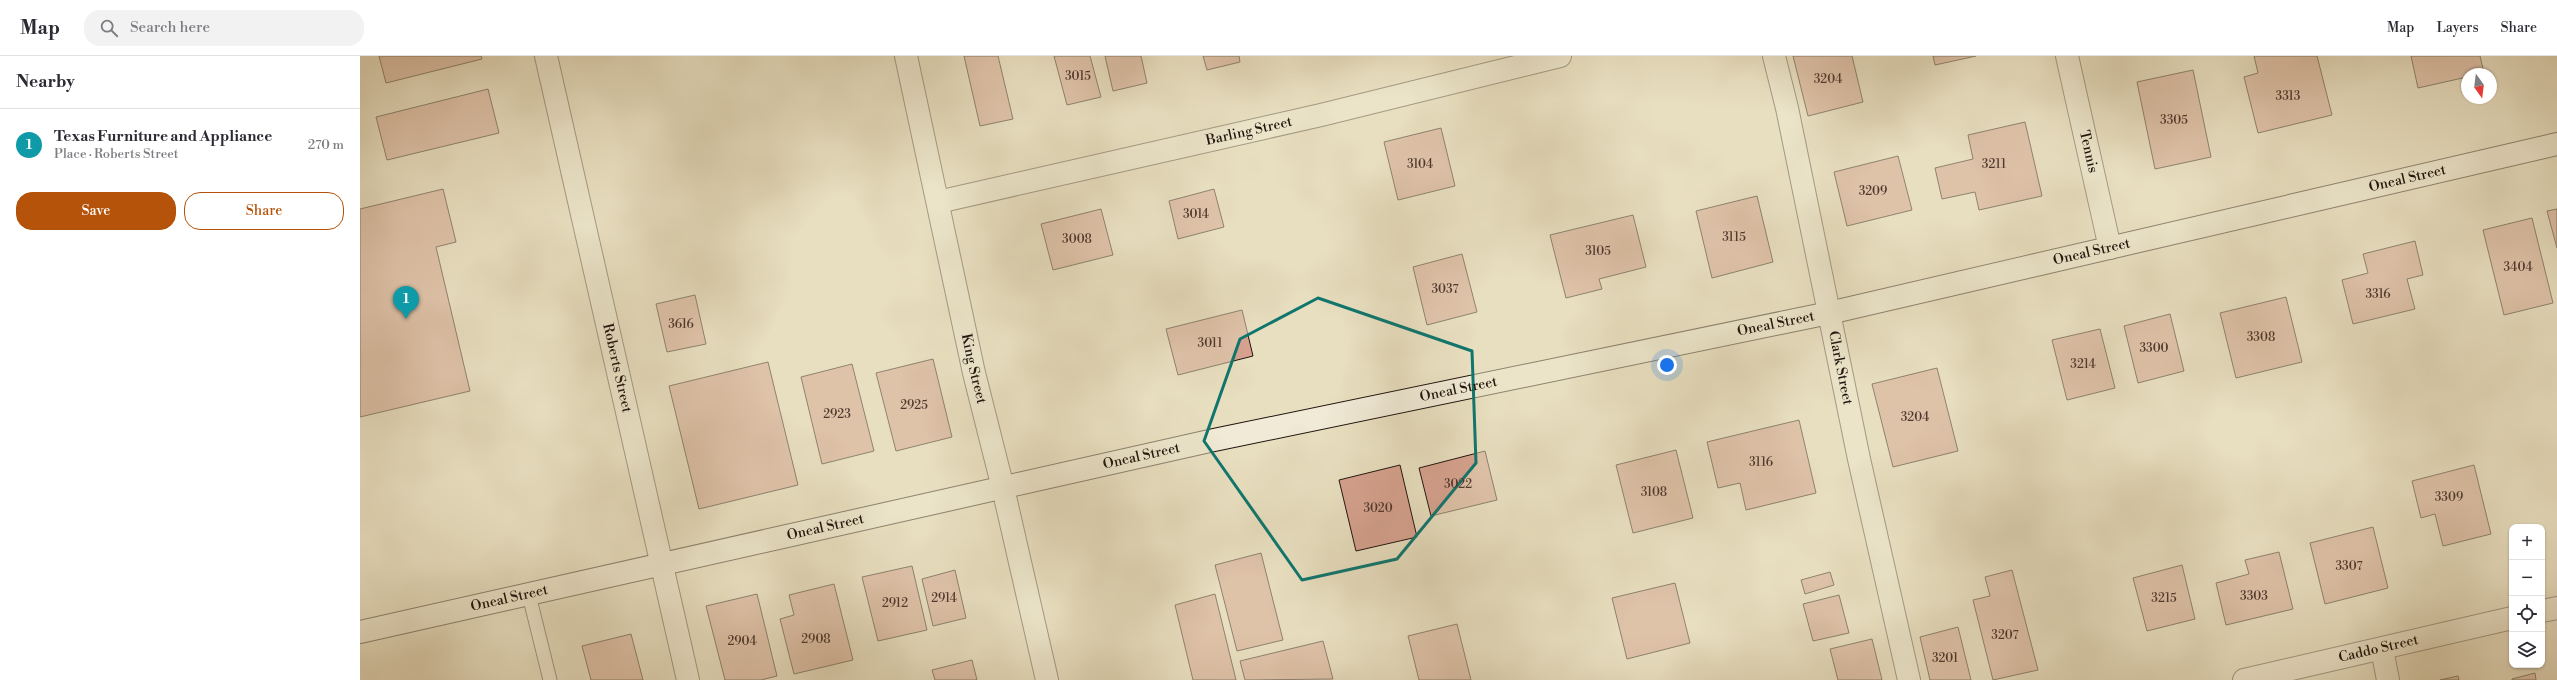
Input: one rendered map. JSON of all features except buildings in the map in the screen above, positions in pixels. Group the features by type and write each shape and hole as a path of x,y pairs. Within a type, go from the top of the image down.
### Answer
{"street":[{"name":"Roberts Street","path":"546,56 688,680"},
{"name":"King Street","path":"906,56 974,373 1003,488 1047,680"},
{"name":"Barling Street","path":"938,202 1306,118 1560,56"},
{"name":"Clark Street","path":"1774,56 1859,459 1910,680"},
{"name":"Tennis","path":"2067,56 2110,248"},
{"name":"Oneal Street","path":"360,632 661,566 1214,440 1829,313 2557,144"},
{"path":"2545,610 2557,608"},
{"name":"Caddo Street","path":"2244,680 2509,619"},
{"path":"2382,649 2388,680"}],"lane":[{"path":"529,595 550,680"}],"highlighted area":[{"path":"1318,298 1472,351 1476,463 1397,559 1302,580 1204,441 1240,339"}],"place":[{"name":"Texas Furniture and Appliance","path":"406,319"}]}
